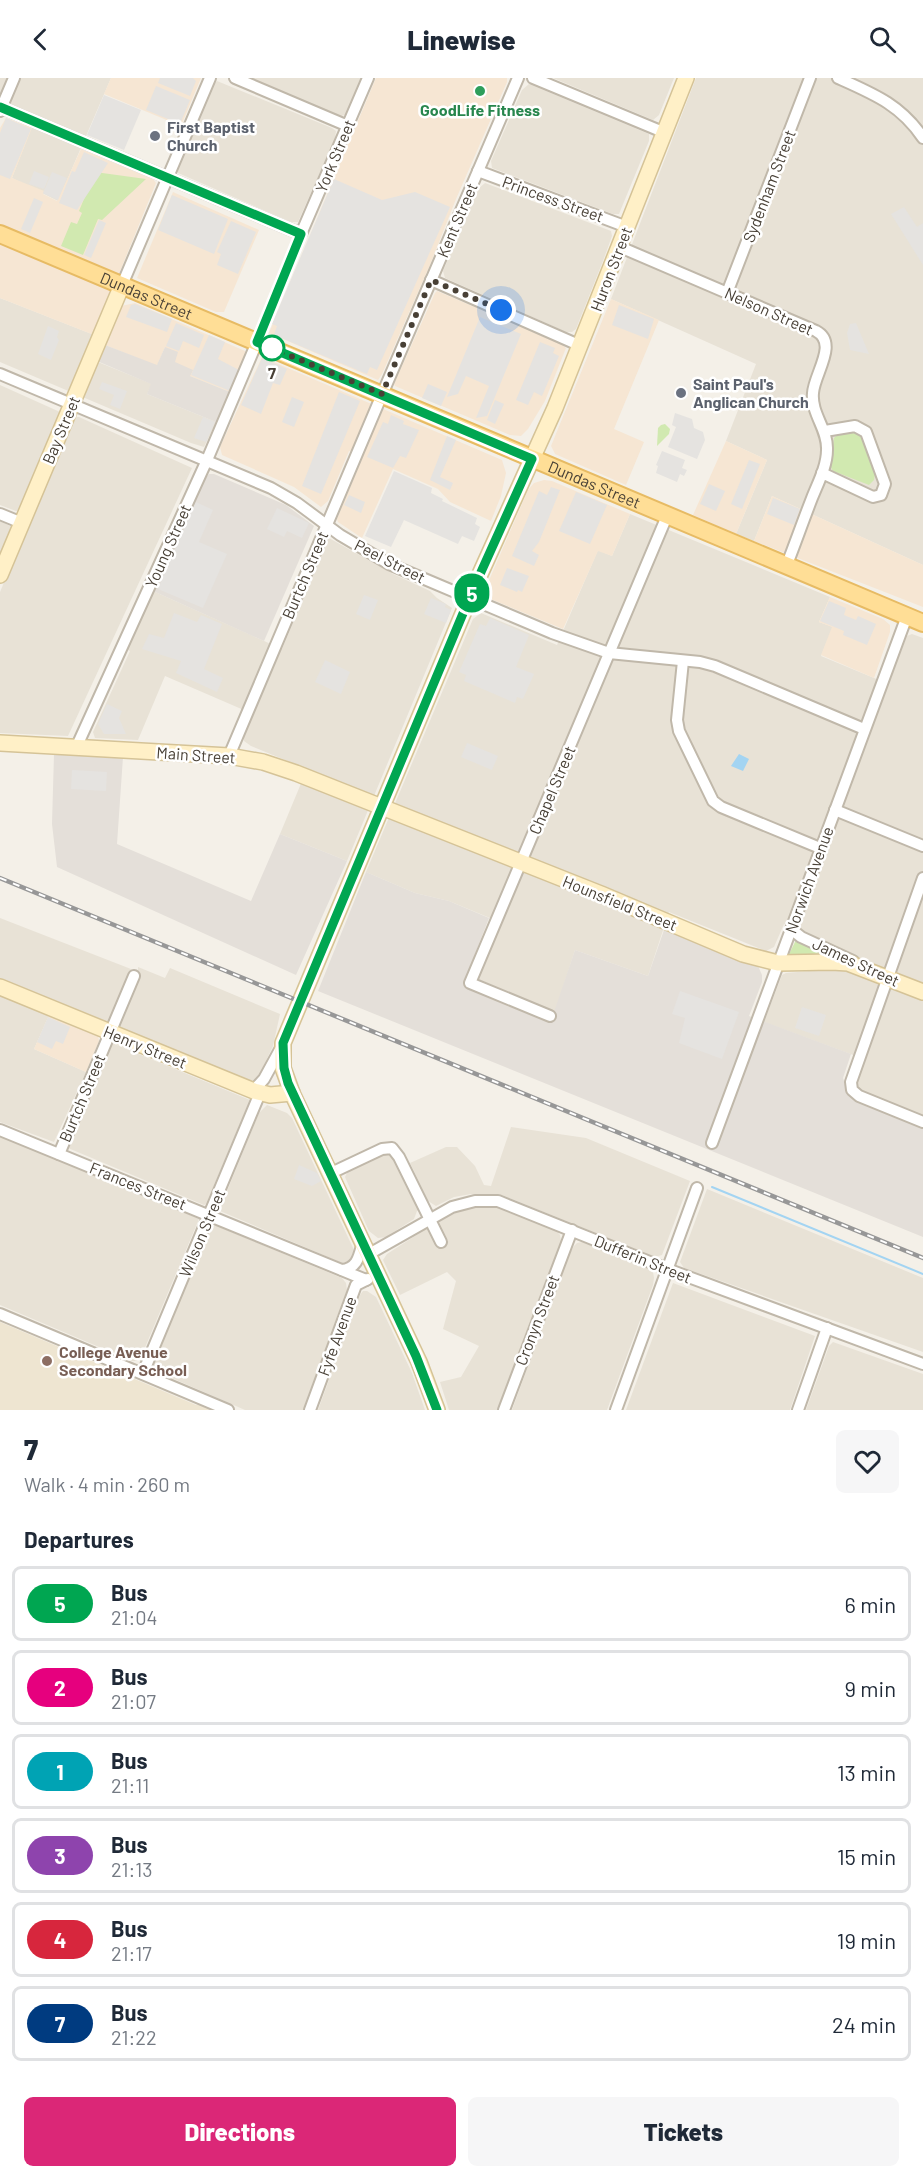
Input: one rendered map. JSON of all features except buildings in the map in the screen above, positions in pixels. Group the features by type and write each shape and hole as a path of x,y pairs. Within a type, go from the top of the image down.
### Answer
{"main road":[{"name":"Huron Street","path":"532,459 581,346 686,78"},
{"name":"Dundas Street","path":"0,234 923,623"},
{"name":"Bay Street","path":"0,575 122,285"},
{"name":"Wilson Street","path":"436,1410 418,1362 372,1277 366,1248 292,1093 284,1068 283,1043 470,599 532,459"},
{"name":"Main Street","path":"0,743 230,756 262,762 296,773 383,808"},
{"name":"Hounsfield Street","path":"383,808 601,894 732,950 778,963 832,962 864,968"},
{"name":"James Street","path":"864,968 923,992"},
{"name":"Henry Street","path":"0,987 256,1092 270,1095 292,1093"}],"street":[{"path":"14,78 0,109 167,178"},
{"path":"122,285 210,78"},
{"path":"235,78 348,126"},
{"name":"York Street","path":"167,178 301,234 368,78"},
{"name":"Kent Street","path":"382,394 518,78"},
{"path":"533,78 663,132"},
{"name":"Sydenham Street","path":"727,293 810,78"},
{"path":"838,78 891,104 923,138"},
{"name":"Princess Street","path":"478,171 627,227"},
{"name":"Nelson Street","path":"620,247 816,331 825,338 826,351 812,396 816,415 825,431"},
{"path":"431,280 581,346"},
{"name":"Young Street","path":"76,748 207,460 257,342"},
{"name":"Peel Street","path":"0,374 285,495 326,525 389,564 552,633 609,653 700,662 726,670 864,729"},
{"name":"Burtch Street","path":"230,756 382,394"},
{"path":"786,567 822,473 828,452 825,431 855,426 865,431 885,488 881,495 873,497 822,473"},
{"path":"0,514 22,523"},
{"name":"Chapel Street","path":"550,1016 470,983 667,516"},
{"name":"Norwich Avenue","path":"712,1143 907,616"},
{"path":"683,661 677,720 713,801 721,807 820,848"},
{"path":"835,810 923,846"},
{"path":"923,878 850,1082 852,1090 859,1096 923,1122"},
{"name":"James Street","path":"791,929 801,937 864,968"},
{"name":"Burtch Street","path":"59,1154 134,976"},
{"name":"Wilson Street","path":"143,1373 210,1215 256,1092 283,1043"},
{"name":"Frances Street","path":"0,1130 342,1270 372,1277"},
{"path":"330,1174 384,1148 392,1148 399,1157 441,1242"},
{"path":"616,1410 697,1188"},
{"name":"Dufferin Street","path":"366,1248 464,1203 491,1201 514,1206 667,1269 923,1364"},
{"name":"Cronyn Street","path":"504,1410 572,1230"},
{"path":"342,1270 351,1268 366,1248"},
{"name":"Fyfe Avenue","path":"310,1410 356,1285 372,1277"},
{"path":"0,1314 228,1410"},
{"path":"798,1410 827,1328"}],"shaded area":[{"path":"0,78 111,78 58,201 12,178 36,116 0,99"},
{"path":"111,78 201,78 181,126 104,94"},
{"path":"160,78 193,78 196,81 190,96 158,83"},
{"path":"249,78 361,78 345,115 341,116"},
{"path":"376,78 507,78 430,265 378,380 269,333"},
{"path":"553,78 674,78 659,115 653,120"},
{"path":"696,78 923,78 923,565 772,496 754,541 736,534 767,460 726,441 756,364 611,299"},
{"path":"217,81 336,131 335,139 298,222 291,222 178,173"},
{"path":"529,84 649,134 649,141 619,214 613,214 492,168 491,161 522,90"},
{"path":"156,86 190,100 180,124 146,110"},
{"path":"104,95 141,110 124,150 87,135"},
{"path":"6,118 32,128 12,178 44,191 43,194 57,201 81,149 153,179 156,183 94,335 0,298 0,128"},
{"path":"6,118 31,129 10,179 0,175 0,133"},
{"path":"84,152 108,163 77,210 59,203 72,171 75,172"},
{"path":"34,171 49,177 44,189 29,184"},
{"path":"52,172 67,178 58,200 43,193"},
{"path":"334,179 382,200 415,192 450,207 377,370 370,367 367,374 274,335 277,326 272,324"},
{"path":"485,183 611,231 612,236 603,261 576,329 572,332 566,332 445,278 443,271 479,188"},
{"path":"173,192 259,230 224,312 216,312 137,278"},
{"path":"172,195 228,219 214,254 158,230"},
{"path":"34,198 43,202 30,233 21,229"},
{"path":"904,207 917,227 923,223 923,265 891,214"},
{"path":"99,220 106,223 91,258 84,255"},
{"path":"231,221 256,232 238,274 217,265 221,254 217,252"},
{"path":"437,291 562,344 566,348 545,401 528,429 521,436 510,435 395,386"},
{"path":"0,298 107,340 98,362 152,384 147,394 216,422 204,447 0,362"},
{"path":"611,299 659,320 614,429 644,442 626,485 555,454 551,446"},
{"path":"135,303 245,351 247,356 230,392 190,376 174,362 165,347 157,366 105,345 121,306"},
{"path":"135,304 172,319 167,332 126,317 131,305"},
{"path":"619,305 654,319 648,339 612,325"},
{"path":"480,317 521,334 487,416 476,418 489,386 466,376 458,394 447,397"},
{"path":"176,323 204,335 199,348 183,341 179,351 166,346"},
{"path":"856,323 869,354 850,350 847,333 850,324"},
{"path":"48,326 59,331 57,337 59,340 51,360 38,354"},
{"path":"209,335 225,342 218,359 239,370 230,391 191,375"},
{"path":"540,342 555,348 553,353 559,356 542,396 534,392 528,405 516,400"},
{"path":"105,345 157,365 165,347 178,352 175,362 193,370 190,376 230,392 216,422 147,394 151,384 97,361"},
{"path":"262,357 502,460 506,473 501,496 491,521 450,502 438,489 393,469 362,538 337,519 363,456 349,451 328,501 321,507 294,487 222,455 220,447"},
{"path":"262,358 287,369 280,385 273,383 261,414 241,405"},
{"path":"102,382 127,391 120,409 110,405 114,395 99,389"},
{"path":"428,384 447,392 441,406 422,398"},
{"path":"0,385 60,412 19,510 16,511 0,505"},
{"path":"339,392 360,401 321,494 302,486"},
{"path":"292,397 304,402 294,427 282,422"},
{"path":"495,400 504,404 495,424 487,420"},
{"path":"675,413 692,419 694,428 703,432 705,440 697,459 668,447 676,427 672,425"},
{"path":"391,415 404,421 403,424 419,430 406,458 400,456 393,468 367,457 383,422 388,424"},
{"path":"74,417 79,417 192,468 68,736 0,733 0,592"},
{"path":"203,417 215,422 206,442 194,438"},
{"path":"447,436 456,440 440,477 453,483 450,490 430,480"},
{"path":"726,441 767,460 736,534 693,515"},
{"path":"662,451 685,460 682,468 687,470 684,476 680,474 677,482 656,473 658,466 656,465"},
{"path":"749,460 760,464 742,509 731,504"},
{"path":"394,471 432,488 431,493 443,499 442,501 477,518 475,524 480,527 474,541 462,536 458,544 404,520 391,547 365,536"},
{"path":"209,474 214,474 286,505 314,526 264,641 153,591"},
{"path":"544,480 552,481 630,514 612,556 598,551 563,629 488,598 484,592 528,490 534,483"},
{"path":"709,484 725,491 716,511 700,504"},
{"path":"551,487 560,490 539,542 532,551 539,555 534,566 512,556 539,491 547,495"},
{"path":"576,492 607,505 590,544 559,531"},
{"path":"349,495 365,502 361,513 344,505"},
{"path":"772,496 923,565 923,607 754,541"},
{"path":"773,498 800,509 794,525 767,514"},
{"path":"196,502 213,510 199,542 227,554 203,608 158,589"},
{"path":"277,508 309,523 302,538 287,531 284,537 267,529"},
{"path":"630,514 830,597 819,622 833,627 821,656 888,684 907,636 912,634 923,638 923,1117 860,1091 856,1083 864,1059 764,1022 782,975 833,969 838,948 807,935 801,930 784,924 774,947 766,951 669,912 648,976 575,950 555,1012 478,979 502,923 449,901 415,893 366,872 473,619 481,613 557,645 598,550 612,556"},
{"path":"0,521 12,527 0,556"},
{"path":"329,538 393,574 430,591 452,608 347,861 280,834 307,769 244,741 244,735 253,714 165,676 138,740 95,738 93,732 130,651 126,649 153,591 282,649"},
{"path":"507,568 529,576 522,592 500,585"},
{"path":"364,595 378,600 370,620 356,614"},
{"path":"830,597 883,619 890,625 890,632 874,678 821,655 832,627 819,622"},
{"path":"431,598 446,604 445,607 451,610 446,623 424,614"},
{"path":"829,601 846,608 844,615 856,620 858,616 876,624 867,645 843,635 844,631 820,621"},
{"path":"174,613 197,622 201,615 222,624 204,669 223,678 217,692 176,673 181,661 142,649 149,634 164,638"},
{"path":"490,618 529,635 516,667 534,674 523,699 517,697 515,703 464,681 466,675 459,672 480,624 486,626"},
{"path":"325,660 350,672 341,694 315,682"},
{"path":"107,704 122,711 119,718 126,734 104,734 98,724"},
{"path":"467,743 498,756 492,770 461,757"},
{"path":"54,754 123,757 117,844 251,901 280,834 347,861 296,975 57,867 52,824"},
{"path":"72,770 107,772 106,791 71,789"},
{"path":"366,872 415,893 449,901 489,918 463,985 551,1021 575,950 648,976 664,930 758,966 762,982 749,1016 851,1054 843,1078 848,1093 923,1126 923,1237 318,991"},
{"path":"0,918 131,969 110,1020 104,1022 0,980"},
{"path":"138,967 165,978 170,968 280,1014 273,1046 257,1080 247,1081 120,1030 119,1023 138,976"},
{"path":"680,991 739,1012 722,1059 679,1043 685,1018 672,1014"},
{"path":"0,995 49,1015 34,1049 86,1072 54,1142 0,1122"},
{"path":"802,1007 826,1015 819,1036 795,1028"},
{"path":"49,1015 98,1036 99,1041 86,1072 34,1049"},
{"path":"48,1017 70,1027 63,1044 56,1041 52,1049 37,1042"},
{"path":"112,1043 250,1100 206,1204 68,1148"},
{"path":"267,1105 287,1113 292,1118 354,1250 355,1255 350,1261 342,1263 220,1211 259,1113"},
{"path":"511,1127 586,1138 690,1181 662,1255 655,1257 502,1195 471,1194 454,1197 436,1206 428,1201 410,1163 446,1147 457,1147 475,1166 484,1185 491,1186"},
{"path":"0,1136 199,1219 141,1357 137,1361 132,1361 0,1305"},
{"path":"386,1152 392,1153 419,1210 414,1219 386,1237 378,1238 369,1231 345,1177 348,1171"},
{"path":"299,1165 317,1173 321,1181 312,1186 294,1179"},
{"path":"707,1189 923,1278 923,1352 684,1268 680,1262"},
{"path":"473,1206 493,1206 508,1210 556,1230 561,1241 497,1410 449,1410 440,1382 461,1377 479,1346 443,1329 456,1281 447,1272 400,1295 383,1260 387,1254 438,1221"},
{"path":"213,1226 342,1278 346,1283 347,1290 303,1410 245,1410 158,1372 154,1368 154,1360 209,1230"},
{"path":"582,1242 647,1267 653,1272 654,1278 607,1410 512,1410 569,1255 577,1243"},
{"path":"673,1283 815,1336 790,1410 626,1410"},
{"path":"363,1291 376,1297 412,1373 425,1410 318,1410"},
{"name":"College Avenue Secondary School","path":"0,1322 196,1405 199,1404 213,1410 0,1410"},
{"path":"833,1342 923,1374 923,1410 806,1410 829,1346"}],"green space":[{"path":"95,172 146,179 102,220 98,219 83,255 61,246 71,222 77,224 82,213 79,211"},
{"path":"665,424 670,429 669,434 657,446 658,428"},
{"path":"855,431 862,436 875,474 874,480 869,485 833,471 830,466 834,438 837,435"},
{"path":"797,938 826,953 788,956"}],"water":[{"path":"739,754 749,759 743,771 731,766"}],"waterway":[{"path":"712,1187 923,1274"}],"railway":[{"path":"0,878 923,1258"}],"bus line":[{"name":"5","path":"0,107 301,234 257,342 532,459 472,592 283,1043 284,1068 288,1083 416,1356 437,1410"}],"place":[{"name":"GoodLife Fitness","path":"480,91"},
{"name":"First Baptist Church","path":"155,136"},
{"name":"7","path":"272,348"},
{"name":"Saint Paul's Anglican Church","path":"681,393"},
{"name":"College Avenue Secondary School","path":"47,1361"}],"route":[{"path":"272,348 267,346 382,394 431,280 501,310"}]}
